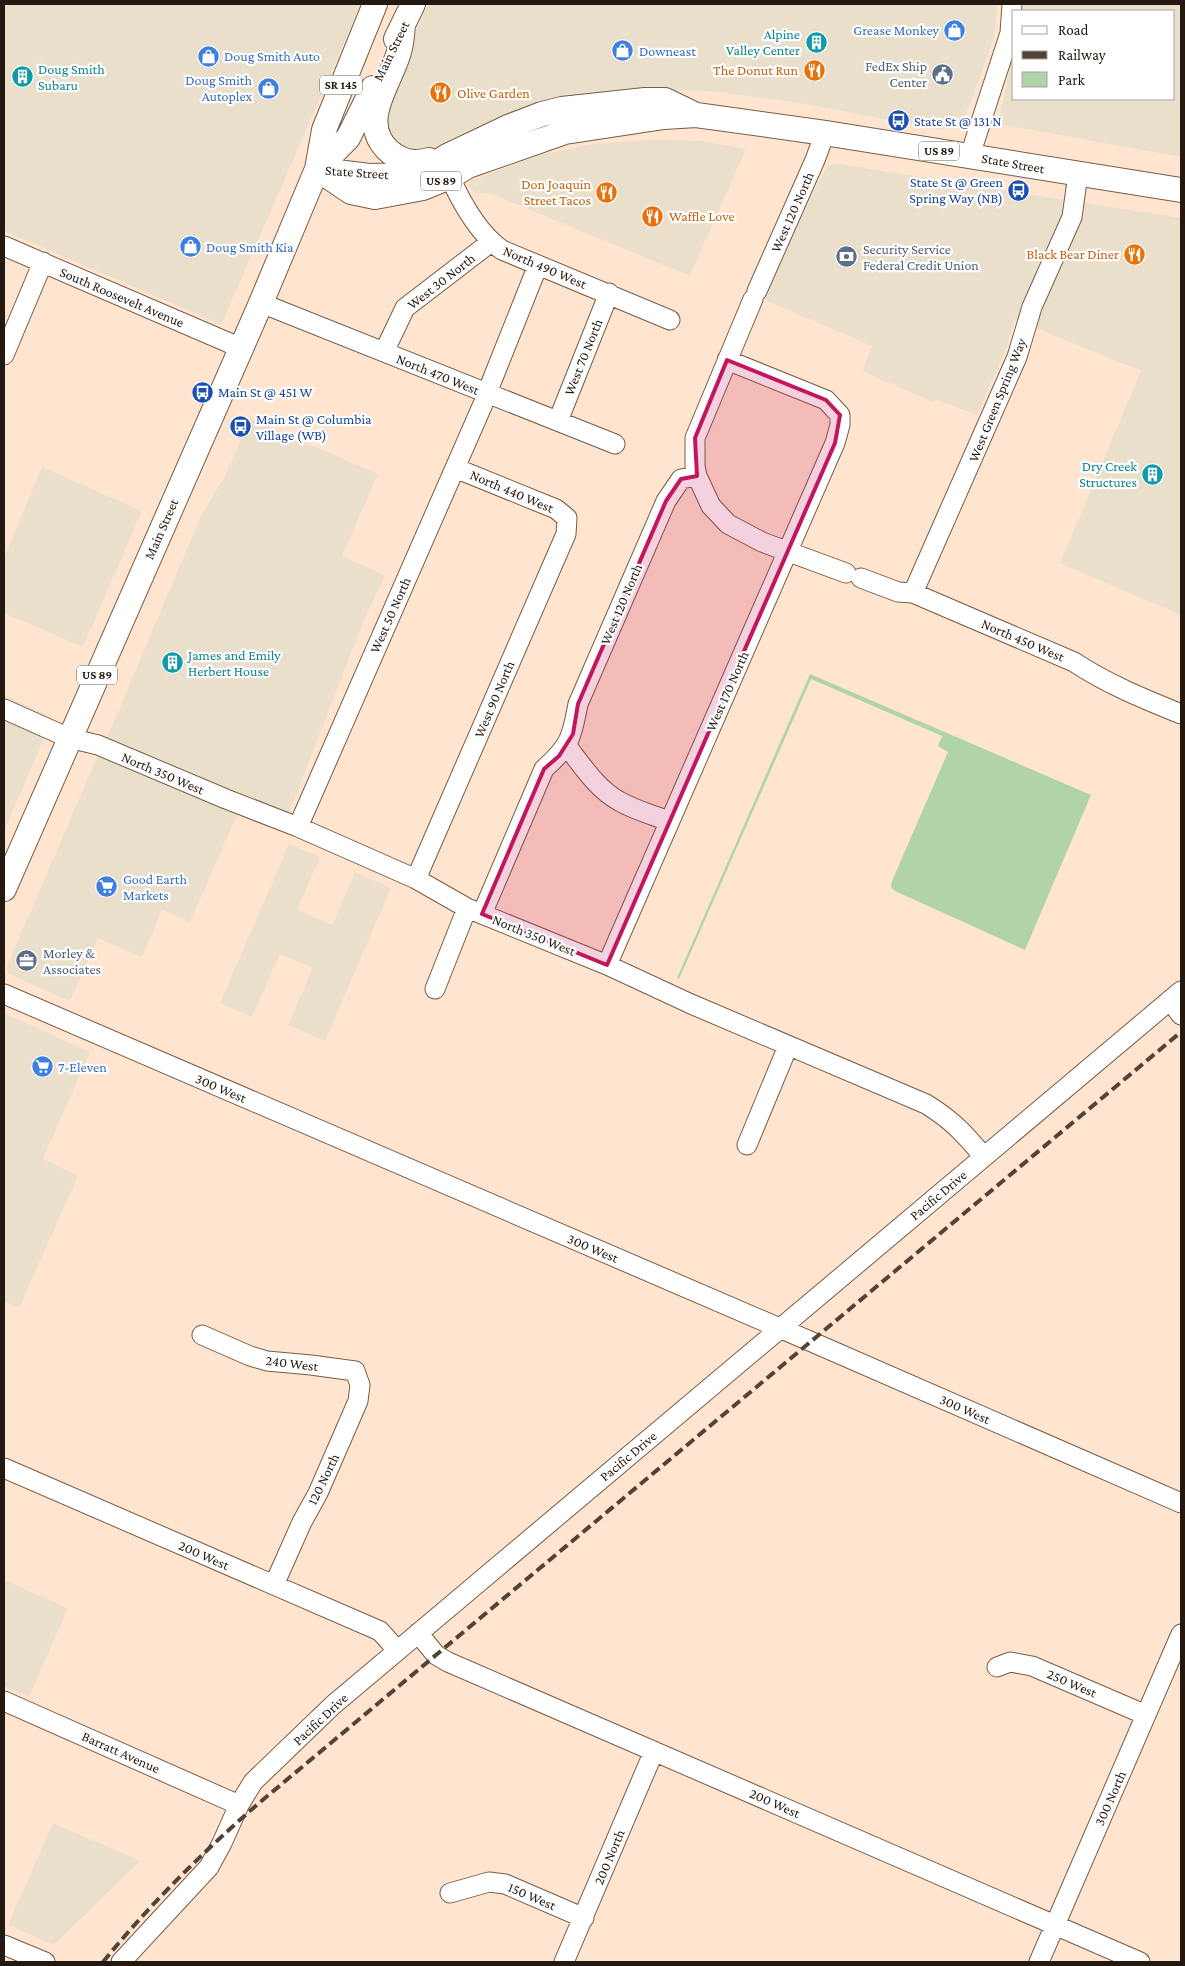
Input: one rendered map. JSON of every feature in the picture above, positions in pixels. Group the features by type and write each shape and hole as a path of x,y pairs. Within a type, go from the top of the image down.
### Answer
{"main road":[{"name":"Main Street","path":"4,889 261,303 317,169 324,130 362,31 375,4"},
{"name":"Main Street","path":"317,169 348,138 413,4"},
{"name":"State Street","path":"403,25 400,49 376,111 376,125 383,146 404,162 448,167 468,166 555,134 664,117 696,115 825,132 1181,190"},
{"name":"State Street","path":"317,169 351,192 375,197 423,188 448,167 499,131 542,114 562,109 645,100 665,100 696,115"}],"street":[{"path":"972,156 978,129 1010,33 1012,4"},
{"name":"West 120 North","path":"435,989 544,769 560,756 573,734 578,704 666,500 681,479 696,476 695,438 755,295 815,160 825,132"},
{"name":"North 490 West","path":"448,167 477,224 490,242 502,250 670,320"},
{"name":"West Green Spring Way","path":"913,593 1017,358 1032,308 1072,217 1078,174"},
{"name":"West 30 North","path":"384,352 404,308 490,242"},
{"name":"South Roosevelt Avenue","path":"4,246 241,348"},
{"path":"4,355 43,262"},
{"name":"West 50 North","path":"298,827 485,398 538,265"},
{"name":"West 70 North","path":"558,421 609,293"},
{"name":"North 470 West","path":"261,303 384,352 485,398 558,421 615,444"},
{"name":"West 170 North","path":"608,965 835,443 840,425 840,414 826,400 727,360"},
{"name":"North 440 West","path":"455,468 556,509 567,518"},
{"name":"North 450 West","path":"696,476 710,506 728,524 762,542 898,592 913,593 1074,662 1139,697 1181,714"},
{"name":"West 90 North","path":"416,879 566,534 567,518"},
{"name":"North 350 West","path":"4,709 69,738 100,746 298,827 416,879 475,911 608,965 691,1004 932,1108 960,1127 984,1156"},
{"path":"566,745 593,778 619,801 669,822"},
{"name":"300 West","path":"4,994 1181,1503"},
{"name":"Pacific Drive","path":"121,1962 209,1866 222,1843 238,1804 253,1782 333,1705 984,1156 1177,1002"},
{"path":"747,1144 788,1046"},
{"name":"240 West","path":"202,1335 250,1356 267,1361 355,1371"},
{"name":"120 North","path":"274,1585 302,1522 318,1493 358,1401 360,1385 355,1371"},
{"name":"200 West","path":"4,1468 380,1631 397,1650"},
{"name":"200 West","path":"418,1632 436,1655 448,1662 1140,1962"},
{"name":"300 North","path":"1039,1962 1181,1634"},
{"name":"250 West","path":"997,1667 1010,1662 1032,1666 1146,1715"},
{"name":"Barratt Avenue","path":"4,1701 238,1804"},
{"name":"200 North","path":"564,1962 654,1751"},
{"name":"150 West","path":"450,1893 489,1882 505,1884 584,1918"},
{"path":"4,1945 44,1962"}],"highlighted area":[{"path":"727,360 826,400 840,415 835,443 607,965 482,914 544,769 559,756 573,734 578,704 666,501 681,479 697,476 695,438"}],"shaded area":[{"name":"Doug Smith Autoplex","path":"4,4 361,4 222,323 220,324 4,231"},
{"path":"428,4 997,4 994,38 966,114 942,130 794,102 710,91 641,90 601,93 558,101 496,118 431,148 410,150 394,142 386,130 382,110"},
{"path":"1024,4 1181,4 1181,157 998,124 1012,59 1012,100 1175,100 1175,10 1022,10"},
{"path":"660,139 702,141 746,149 690,276 489,193 476,193 469,187 469,183 473,180 539,155 592,144"},
{"path":"839,164 1181,218 1181,615 1060,563 1141,371 1014,319 1008,344 977,415 936,399 935,403 862,371 872,346 765,300 800,218 828,165"},
{"path":"250,418 378,474 342,556 385,575 363,622 289,813 107,738 201,516 225,476"},
{"path":"42,467 142,511 83,647 4,613 4,558"},
{"path":"4,695 53,718 4,831"},
{"path":"99,753 238,813 190,922 162,910 142,957 98,938 70,1001 9,974 6,968"},
{"path":"289,844 320,857 297,910 332,925 355,872 391,888 325,1041 288,1025 313,968 280,954 252,1017 220,1003"},
{"path":"4,1013 90,1052 43,1159 78,1176 19,1308 4,1301"},
{"path":"4,1580 68,1608 29,1697 4,1686"},
{"path":"53,1823 140,1861 54,1945 8,1925"}],"green space":[{"path":"810,674 1091,795 1025,950 895,891 891,887 948,752 938,746 942,736 811,679 679,979 677,978"}],"railway":[{"path":"103,1962 178,1879 259,1803 1181,1032"}],"place":[{"name":"Grease Monkey","path":"955,30"},
{"name":"Alpine Valley Center","path":"816,42"},
{"name":"Downeast","path":"623,51"},
{"name":"Doug Smith Auto","path":"208,56"},
{"name":"The Donut Run","path":"814,70"},
{"name":"FedEx Ship Center","path":"943,74"},
{"name":"Doug Smith Subaru","path":"22,77"},
{"name":"Doug Smith Autoplex","path":"268,88"},
{"name":"Olive Garden","path":"441,93"},
{"name":"State St @ 131 N","path":"898,121"},
{"name":"State St @ Green Spring Way (NB)","path":"1019,190"},
{"name":"Don Joaquin Street Tacos","path":"607,192"},
{"name":"Waffle Love","path":"653,216"},
{"name":"Doug Smith Kia","path":"190,247"},
{"name":"Black Bear Diner","path":"1135,254"},
{"name":"Security Service Federal Credit Union","path":"847,257"},
{"name":"Main St @ 451 W","path":"202,392"},
{"name":"Main St @ Columbia Village (WB)","path":"240,427"},
{"name":"Dry Creek Structures","path":"1153,474"},
{"name":"James and Emily Herbert House","path":"172,663"},
{"name":"Good Earth Markets","path":"107,887"},
{"name":"Morley & Associates","path":"27,961"},
{"name":"7-Eleven","path":"42,1067"}]}
